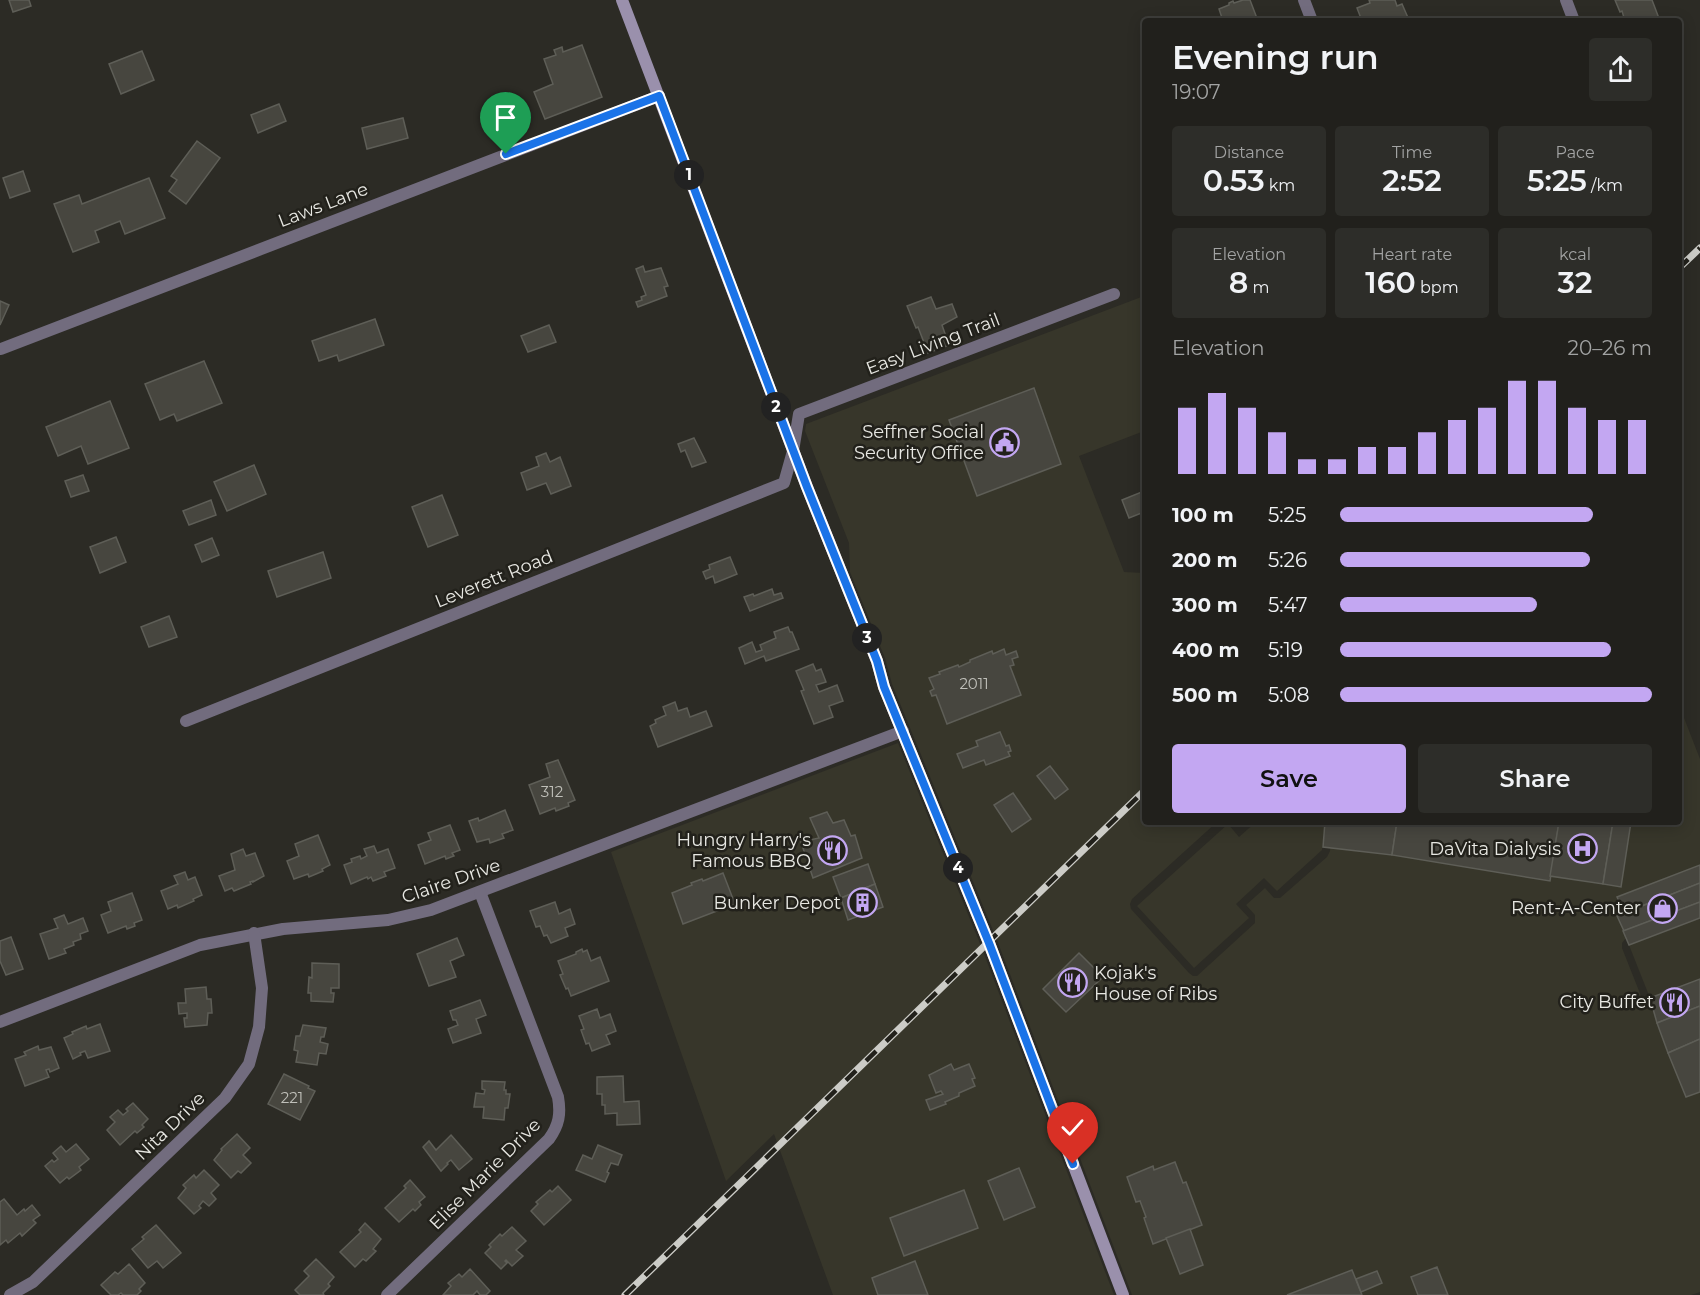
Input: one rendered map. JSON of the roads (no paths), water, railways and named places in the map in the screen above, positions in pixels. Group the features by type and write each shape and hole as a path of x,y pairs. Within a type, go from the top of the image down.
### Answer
{"main road":[{"path":"622,0 793,451 877,661 884,687 989,943 1123,1295"}],"street":[{"path":"1304,0 1311,18"},
{"path":"1566,0 1573,18"},
{"name":"Laws Lane","path":"1,349 659,96"},
{"name":"Easy Living Trail","path":"793,451 799,414 1114,294"},
{"name":"Leverett Road","path":"186,721 784,483 793,451"},
{"name":"Claire Drive","path":"0,1022 200,945 254,933 388,920 430,910 903,731"},
{"name":"Elise Marie Drive","path":"387,1295 549,1139 556,1129 559,1118 558,1097 480,892"},
{"name":"Nita Drive","path":"10,1295 33,1282 225,1098 249,1064 259,1027 262,988 254,933"}],"railway":[{"path":"1682,265 1700,248"},
{"path":"625,1295 1142,793"}],"place":[{"name":"Seffner Social Security Office","path":"1005,442"},
{"name":"DaVita Dialysis","path":"1582,849"},
{"name":"Hungry Harry's Famous BBQ","path":"832,850"},
{"name":"Bunker Depot","path":"862,903"},
{"name":"Rent-A-Center","path":"1662,908"},
{"name":"Kojak's House of Ribs","path":"1073,983"},
{"name":"City Buffet","path":"1675,1002"}]}
